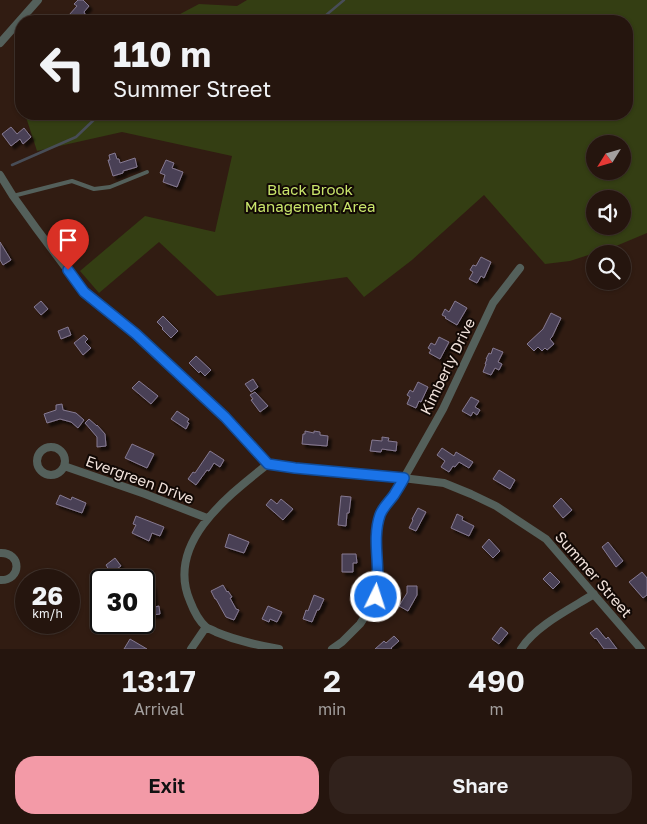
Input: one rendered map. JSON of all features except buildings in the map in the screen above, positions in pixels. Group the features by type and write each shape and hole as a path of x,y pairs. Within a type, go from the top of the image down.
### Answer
{"street":[{"path":"24,15 38,0"},
{"path":"0,42 15,25"},
{"path":"0,176 84,292 136,334 225,417 268,464 235,490 207,518 196,534 185,560 184,577 186,592 194,610 206,627 239,641 278,649"},
{"name":"Kimberly Drive","path":"332,649 360,624 373,604 378,588 377,538 378,520 381,512 404,478 443,408 493,303 520,268"},
{"name":"Summer Street","path":"268,464 444,483 496,506 546,539 641,649"},
{"name":"Evergreen Drive","path":"64,466 207,518"},
{"path":"0,553 11,556 16,562 16,571 10,578 0,580"},
{"path":"521,649 538,629 594,594"},
{"path":"191,649 206,627"}],"lane":[{"path":"13,196 72,181 94,189 110,187 147,172"}],"green space":[{"name":"Black Brook Management Area","path":"247,0 647,0 647,233 618,245 586,245 586,256 570,261 545,264 484,195 412,260 364,297 347,277 217,296 159,242 99,293 80,271 145,216 215,232 232,156 122,132 37,151 27,120 633,120 633,15 178,15 199,4 237,6"}],"waterway":[{"path":"326,15 344,0"},
{"path":"12,165 76,137 94,120"}],"route":[{"path":"68,270 84,292 136,334 225,417 268,464 404,478 393,496 384,506 378,520 378,588 376,597"}]}
